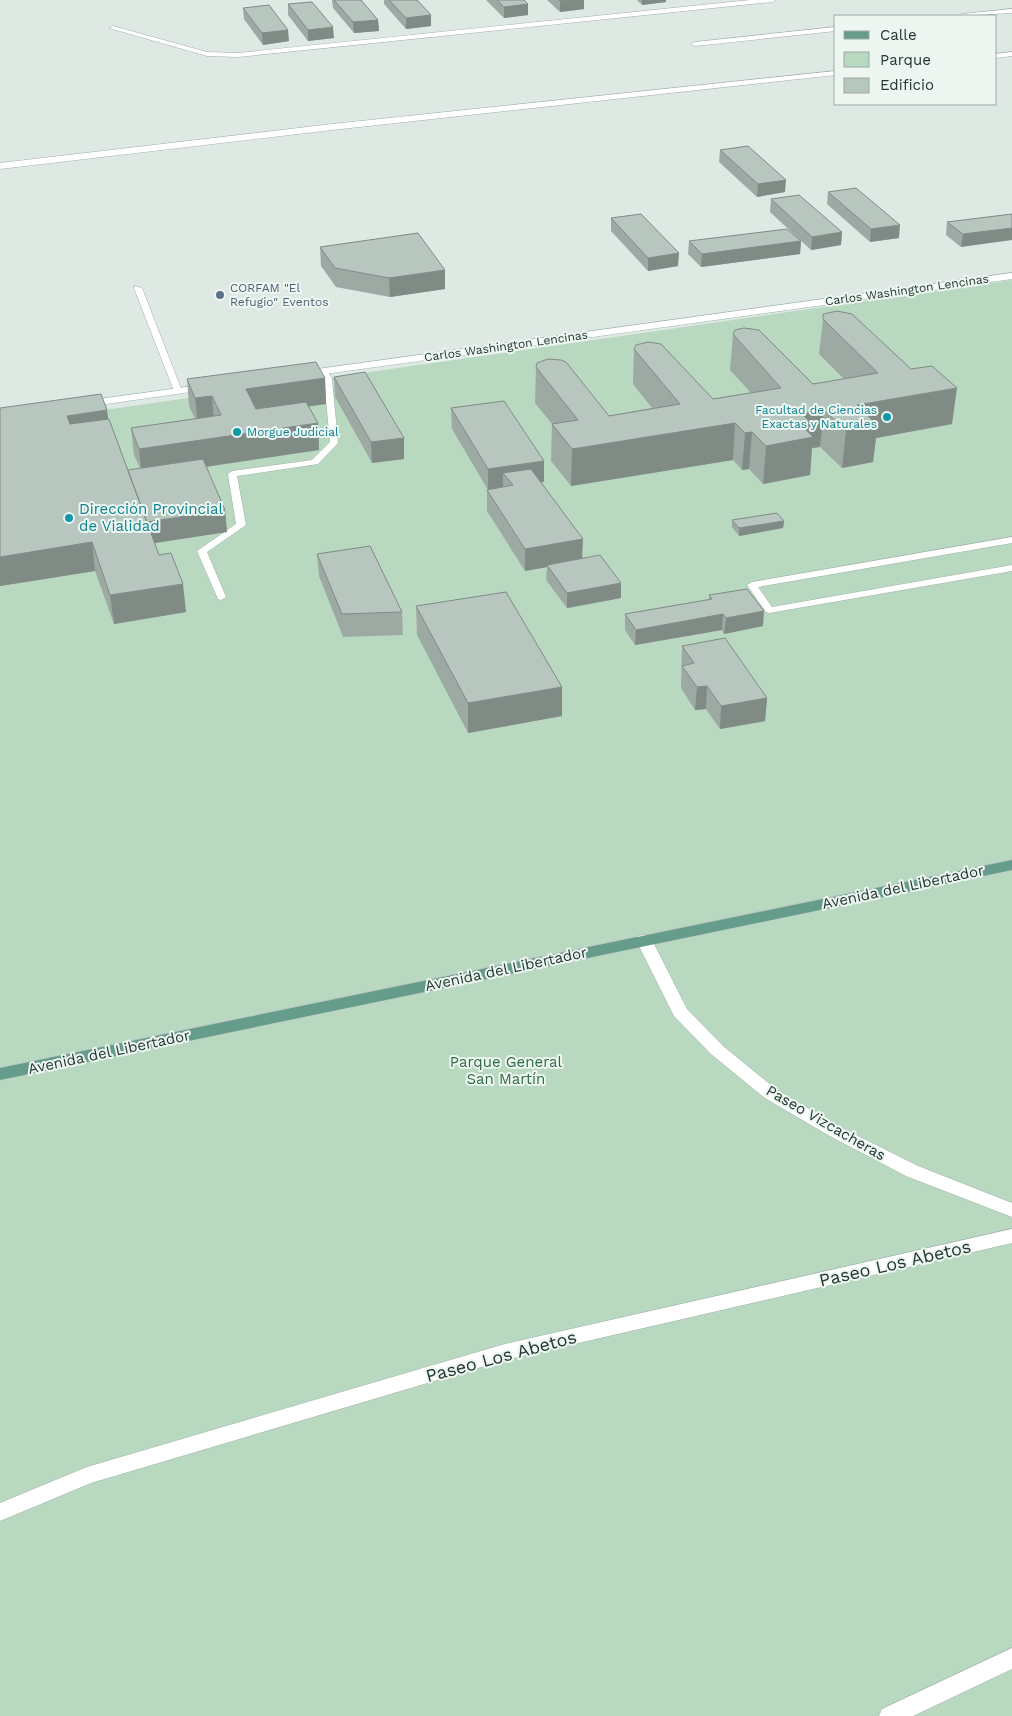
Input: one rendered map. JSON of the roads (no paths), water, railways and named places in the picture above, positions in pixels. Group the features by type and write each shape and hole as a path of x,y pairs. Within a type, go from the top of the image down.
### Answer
{"main road":[{"name":"Avenida del Libertador","path":"0,1074 1012,865"}],"street":[{"path":"113,28 207,54 238,55 772,0"},
{"path":"972,15 1012,11"},
{"path":"696,44 834,29"},
{"path":"997,56 1012,54"},
{"path":"0,166 342,126 834,73"},
{"name":"Carlos Washington Lencinas","path":"295,375 1012,276"},
{"path":"75,406 217,386"},
{"name":"Paseo Vizcacheras","path":"644,940 680,1012 717,1050 771,1094 834,1131 912,1170 1012,1210"},
{"name":"Paseo Los Abetos","path":"0,1512 87,1476 505,1352 1012,1236"},
{"path":"890,1716 1012,1658"}],"lane":[{"path":"138,288 178,391"},
{"path":"221,596 202,551 241,526 232,474 315,462 334,443 328,379 324,371"},
{"path":"1012,540 752,585 769,610 1012,568"}],"place":[{"name":"CORFAM \"El Refugio\" Eventos","path":"220,295"},
{"name":"Facultad de Ciencias Exactas y Naturales","path":"887,417"},
{"name":"Morgue Judicial","path":"237,432"},
{"name":"Dirección Provincial de Vialidad","path":"69,518"}],"park label":[{"name":"Parque General San Martín","path":"506,1070"}]}
